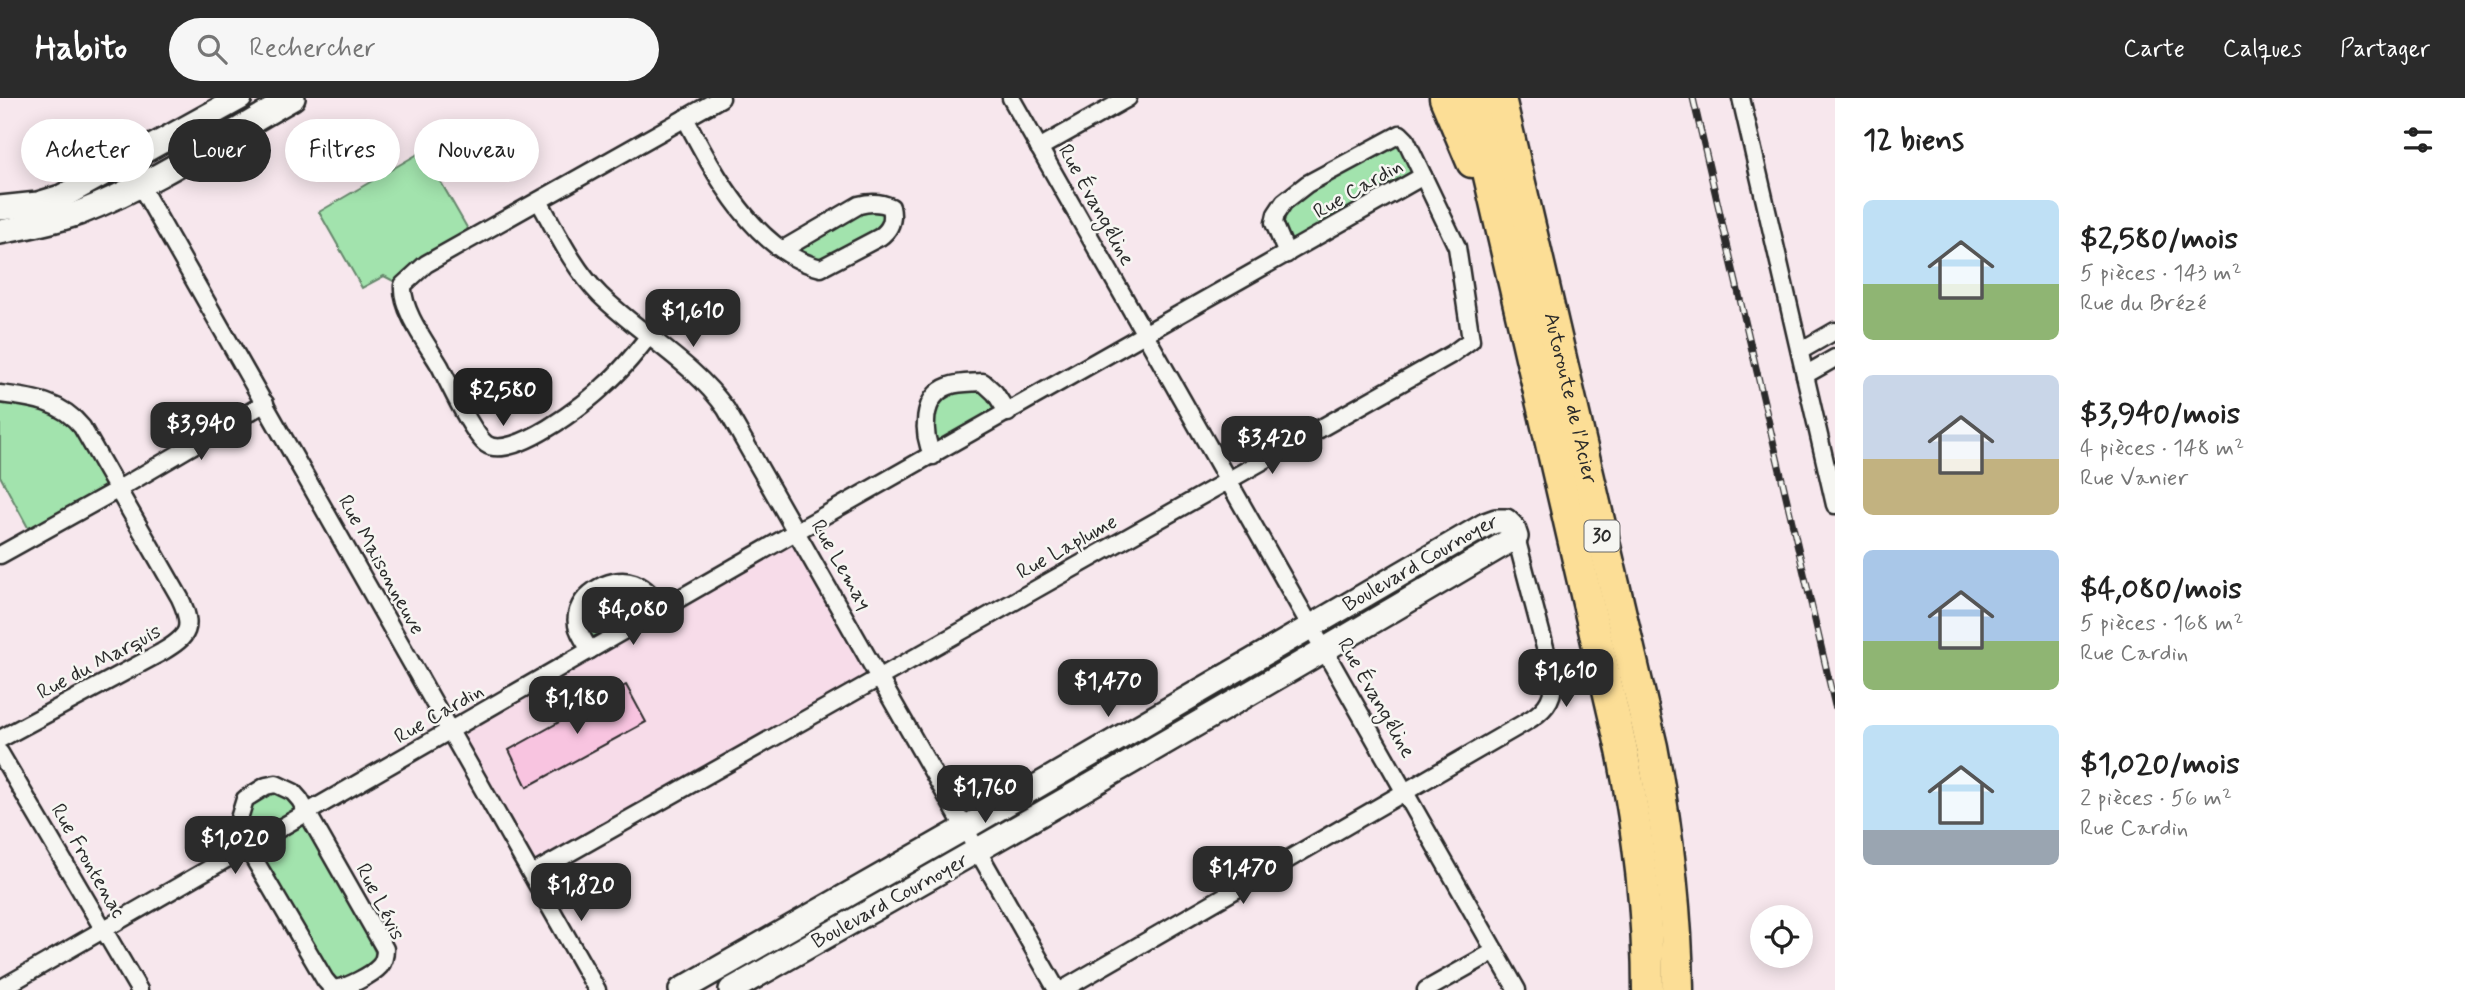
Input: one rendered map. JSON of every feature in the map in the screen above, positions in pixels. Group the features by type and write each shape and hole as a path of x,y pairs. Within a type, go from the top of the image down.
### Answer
{"highway":[{"path":"1445,98 1501,227"},
{"name":"Autoroute de l'Acier","path":"1471,98 1617,723 1640,860 1647,931 1648,990"},
{"name":"Autoroute de l'Acier","path":"1500,98 1652,747 1668,849 1678,986"},
{"path":"1521,98 1521,189"},
{"path":"1630,990 1640,860"}],"street":[{"path":"154,147 240,98"},
{"path":"0,232 78,213 140,184 293,98"},
{"path":"648,337 605,386 572,413 522,441 495,448 486,444 479,436 404,304 403,285 426,264 721,98"},
{"name":"Rue Évangéline","path":"1011,98 1517,990"},
{"path":"1039,148 1128,98"},
{"path":"1741,98 1835,505"},
{"path":"685,118 712,170 730,195 782,250 802,262 821,268 888,232 893,216 891,207 884,204 859,205 782,250"},
{"name":"Rue Cardin","path":"0,989 797,531 1008,414 1145,335 1287,254 1423,176 1406,140 1399,134 1318,177 1294,193 1280,207 1274,223 1287,254"},
{"name":"Rue Laplume","path":"532,874 1451,354 1471,340 1457,247 1423,176"},
{"path":"0,208 50,201 88,182"},
{"name":"Rue Maisonneuve","path":"140,184 597,990"},
{"name":"Rue Lemay","path":"538,201 563,244 598,294 700,377 719,399 1059,990"},
{"path":"1800,351 1835,331"},
{"path":"1805,375 1835,358"},
{"path":"933,456 926,440 925,421 939,391 950,386 983,382 995,393 1008,414"},
{"name":"Rue du Marquis","path":"0,394 45,402 73,416 82,427 180,598 188,620 188,632 178,642 0,739"},
{"path":"0,555 265,403"},
{"name":"Boulevard Cournoyer","path":"681,990 1485,525 1506,521 1513,528 1516,537 1325,650 731,990"},
{"path":"1059,990 1539,715 1551,697 1553,678 1516,537"},
{"path":"590,650 577,626 577,616 586,597 595,590 620,581 634,583 654,597 662,609"},
{"name":"Rue Frontenac","path":"0,753 139,990"},
{"path":"247,847 237,822 245,799 255,792 276,784 293,792 308,813"},
{"name":"Rue Lévis","path":"247,847 331,987 336,989 361,980 380,966 385,949 308,813"},
{"path":"1426,990 1495,950"}],"shaded area":[{"path":"795,537 874,674 533,869 453,730"}],"green space":[{"path":"1395,135 1422,176 1287,252 1277,214 1280,207"},
{"path":"414,156 414,182 441,182 473,238 401,285 384,276 362,288 319,212 370,182 400,182 400,164"},
{"path":"883,205 886,230 820,266 786,250 860,207"},
{"path":"981,385 1003,410 930,450 927,427 939,391"},
{"path":"0,398 72,416 113,486 31,533 0,476"},
{"path":"620,582 660,606 591,646 578,616 582,606"},
{"path":"276,786 308,813 377,956 377,963 335,987 247,842 241,804"}],"building":[{"path":"626,685 646,722 527,787 509,750"}],"railway":[{"path":"1693,98 1835,706"}]}
